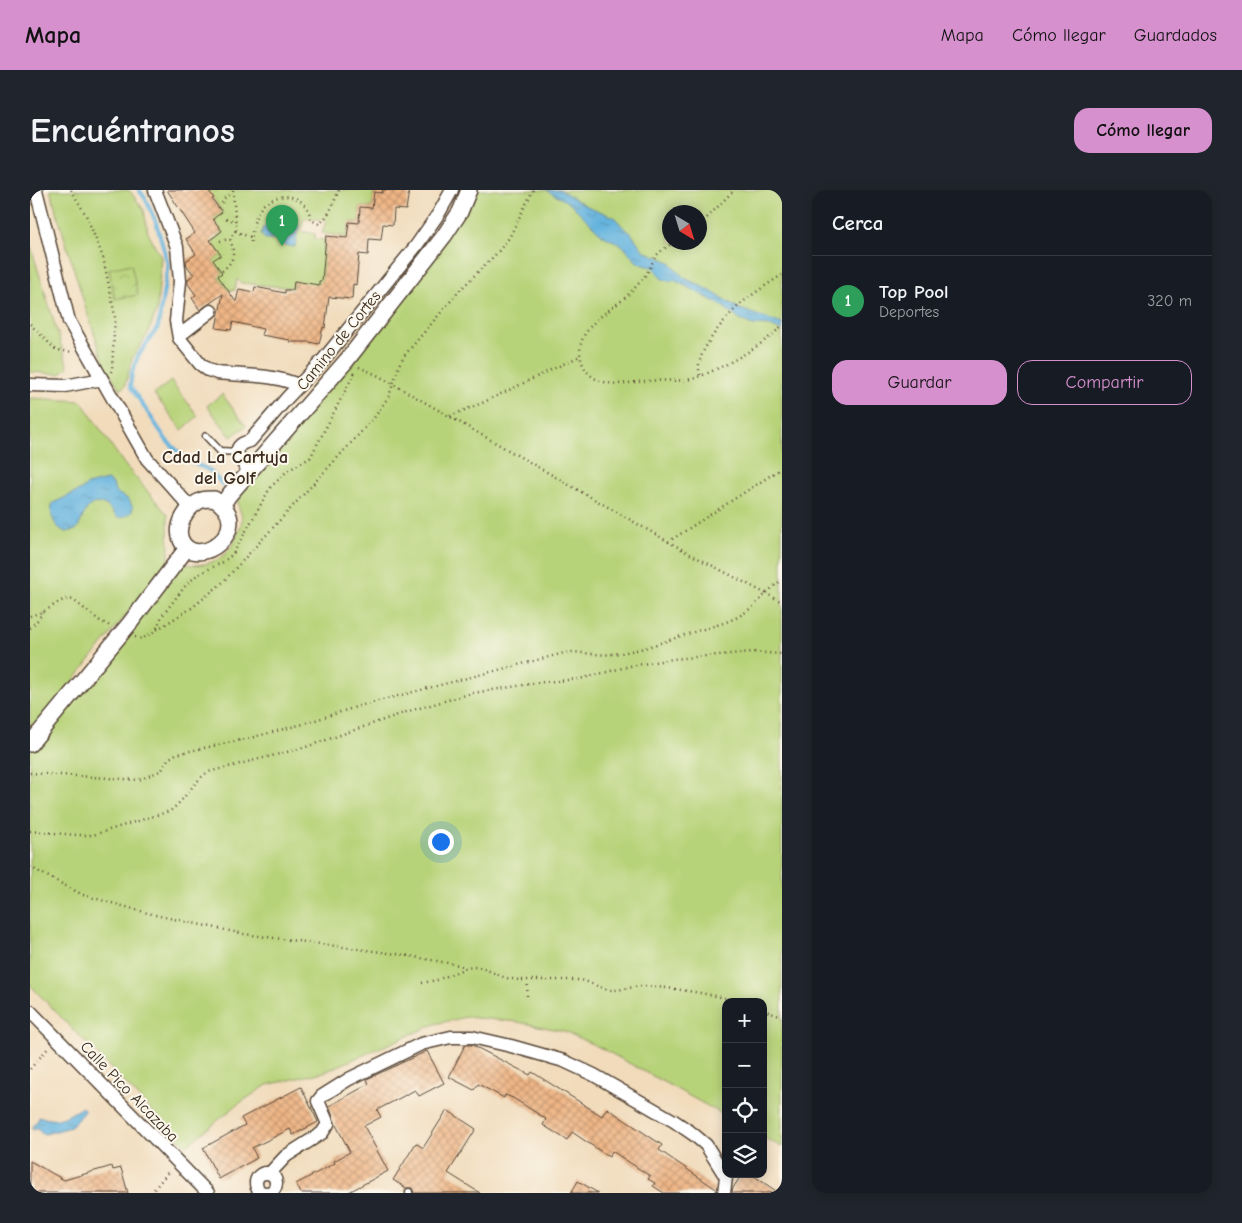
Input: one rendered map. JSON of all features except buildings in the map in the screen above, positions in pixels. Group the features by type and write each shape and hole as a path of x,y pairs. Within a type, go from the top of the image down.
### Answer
{"street":[{"path":"36,190 69,321 146,459 191,508"},
{"path":"155,190 177,248 180,280 176,321 179,336 200,364 208,370 217,373 274,378 298,385"},
{"path":"245,464 242,444 250,441 298,385 323,360 416,246 439,213 452,190"},
{"name":"Camino de Cortes","path":"223,504 245,464 352,363 444,236 460,212 468,190"},
{"path":"179,336 211,311"},
{"path":"30,384 65,386 102,379"},
{"path":"214,499 223,504 229,512 231,523 227,534 209,551 198,553 187,548 179,535 180,524 185,513 202,500 214,499"},
{"path":"30,744 123,632 187,548"},
{"name":"Calle Pico Alcazaba","path":"30,1011 208,1193"},
{"path":"266,1192 256,1183 257,1178 264,1173 270,1173 286,1156 322,1133 328,1124 318,1101 322,1096 349,1080 421,1044 451,1037 472,1037 564,1061 594,1075 674,1121 706,1146 726,1177 724,1193"}],"lane":[{"path":"206,436 220,451 245,464"}],"path":[{"path":"70,190 86,215 103,257 115,316 112,370 102,379"},
{"path":"216,191 220,190"},
{"path":"220,241 230,239 236,230 233,190"},
{"path":"251,242 255,218 268,200 275,196 289,194 296,197 307,206 311,220 319,224 336,201 339,190"},
{"path":"30,616 43,612 63,599 73,600 103,623 142,639 193,606 222,583 382,408 404,356 460,290 498,252 509,238 533,190"},
{"path":"707,218 734,190"},
{"path":"222,203 226,196 233,194"},
{"path":"226,220 236,221"},
{"path":"236,230 241,234 251,237"},
{"path":"222,271 228,266 234,250 230,239"},
{"path":"663,250 657,254 648,271 625,298 613,305 587,331 582,340 580,356 588,372 603,382 616,384 695,378 745,353 777,331 782,325"},
{"path":"700,375 698,369 699,360 730,315 742,303 782,275"},
{"path":"30,324 56,350 88,354"},
{"path":"449,416 482,403 580,356"},
{"path":"157,628 162,616 186,585 197,575 233,554 270,488 287,471 310,458 343,398 352,363 393,384 668,542 782,602"},
{"path":"668,542 782,468"},
{"path":"30,773 139,780 162,770 168,759 176,754 256,736 359,706 568,652 596,655 615,654 651,647 725,623 742,615 782,580"},
{"path":"30,628 43,612"},
{"path":"30,831 77,836 107,832 170,811 177,806 202,775 208,772 303,748 409,711 473,693 543,682 580,679 630,666 673,659 752,652 782,654"},
{"path":"30,867 83,895 155,916 244,934 404,955 466,968"},
{"path":"422,982 436,980 466,968 482,968 506,978 528,981 580,980 605,989 621,990 644,986 727,998"},
{"path":"527,996 528,981"},
{"path":"767,1011 782,1017"},
{"path":"30,1069 56,1038"},
{"path":"151,1193 177,1163"}],"green space":[{"path":"50,190 129,190 144,210 148,233 161,257 157,310 148,333 132,359 125,386 120,389 105,366"},
{"path":"208,190 383,190 382,193 374,192 372,207 360,207 359,222 349,222 347,237 322,233 326,221 304,219 301,231 315,234 315,239 325,240 322,281 319,282 318,294 294,281 293,288 241,283 237,279 235,290 228,290 219,278 222,273 213,261 221,255 212,243 222,231 213,219 222,212"},
{"path":"471,190 782,190 782,1147 767,1139 767,998 722,998 722,1114 603,1049 564,1031 518,1022 466,1017 435,1024 324,1072 267,1085 237,1105 186,1146 30,985 30,752 184,564 192,565 215,561 232,546 242,519 238,505 240,493"},
{"path":"30,244 68,367 60,374 30,372"},
{"path":"131,264 138,295 115,299 109,269"},
{"path":"171,381 198,416 182,430 154,394"},
{"path":"222,394 246,426 231,437 207,406"},
{"path":"30,398 81,401 124,464 168,515 169,561 30,735"}],"water":[{"path":"546,190 560,190 587,206 614,217 630,232 644,251 670,262 683,277 740,309 782,324 782,331 770,326 753,325 740,320 721,305 674,280 662,279 654,268 638,263 622,245 602,235 571,204"},
{"path":"277,218 280,222 289,223 293,218 299,224 295,247 283,245 277,239 265,239 261,234 264,227 272,224"},
{"path":"107,480 113,484 115,492 128,499 133,507 132,512 118,518 106,505 99,503 89,506 76,530 66,532 56,524 51,512 53,503 81,490 87,485"},
{"path":"82,1107 85,1110 71,1127 45,1134 41,1133 37,1127 35,1130 32,1129 40,1116 52,1119 62,1118"}],"waterway":[{"path":"139,190 145,198 156,222 168,264 158,327 138,356 130,386 167,441 187,460 209,470 224,486"}],"place":[{"name":"Top Pool","path":"282,246"}],"district":[{"name":"Cdad La Cartuja del Golf","path":"225,467"}]}
